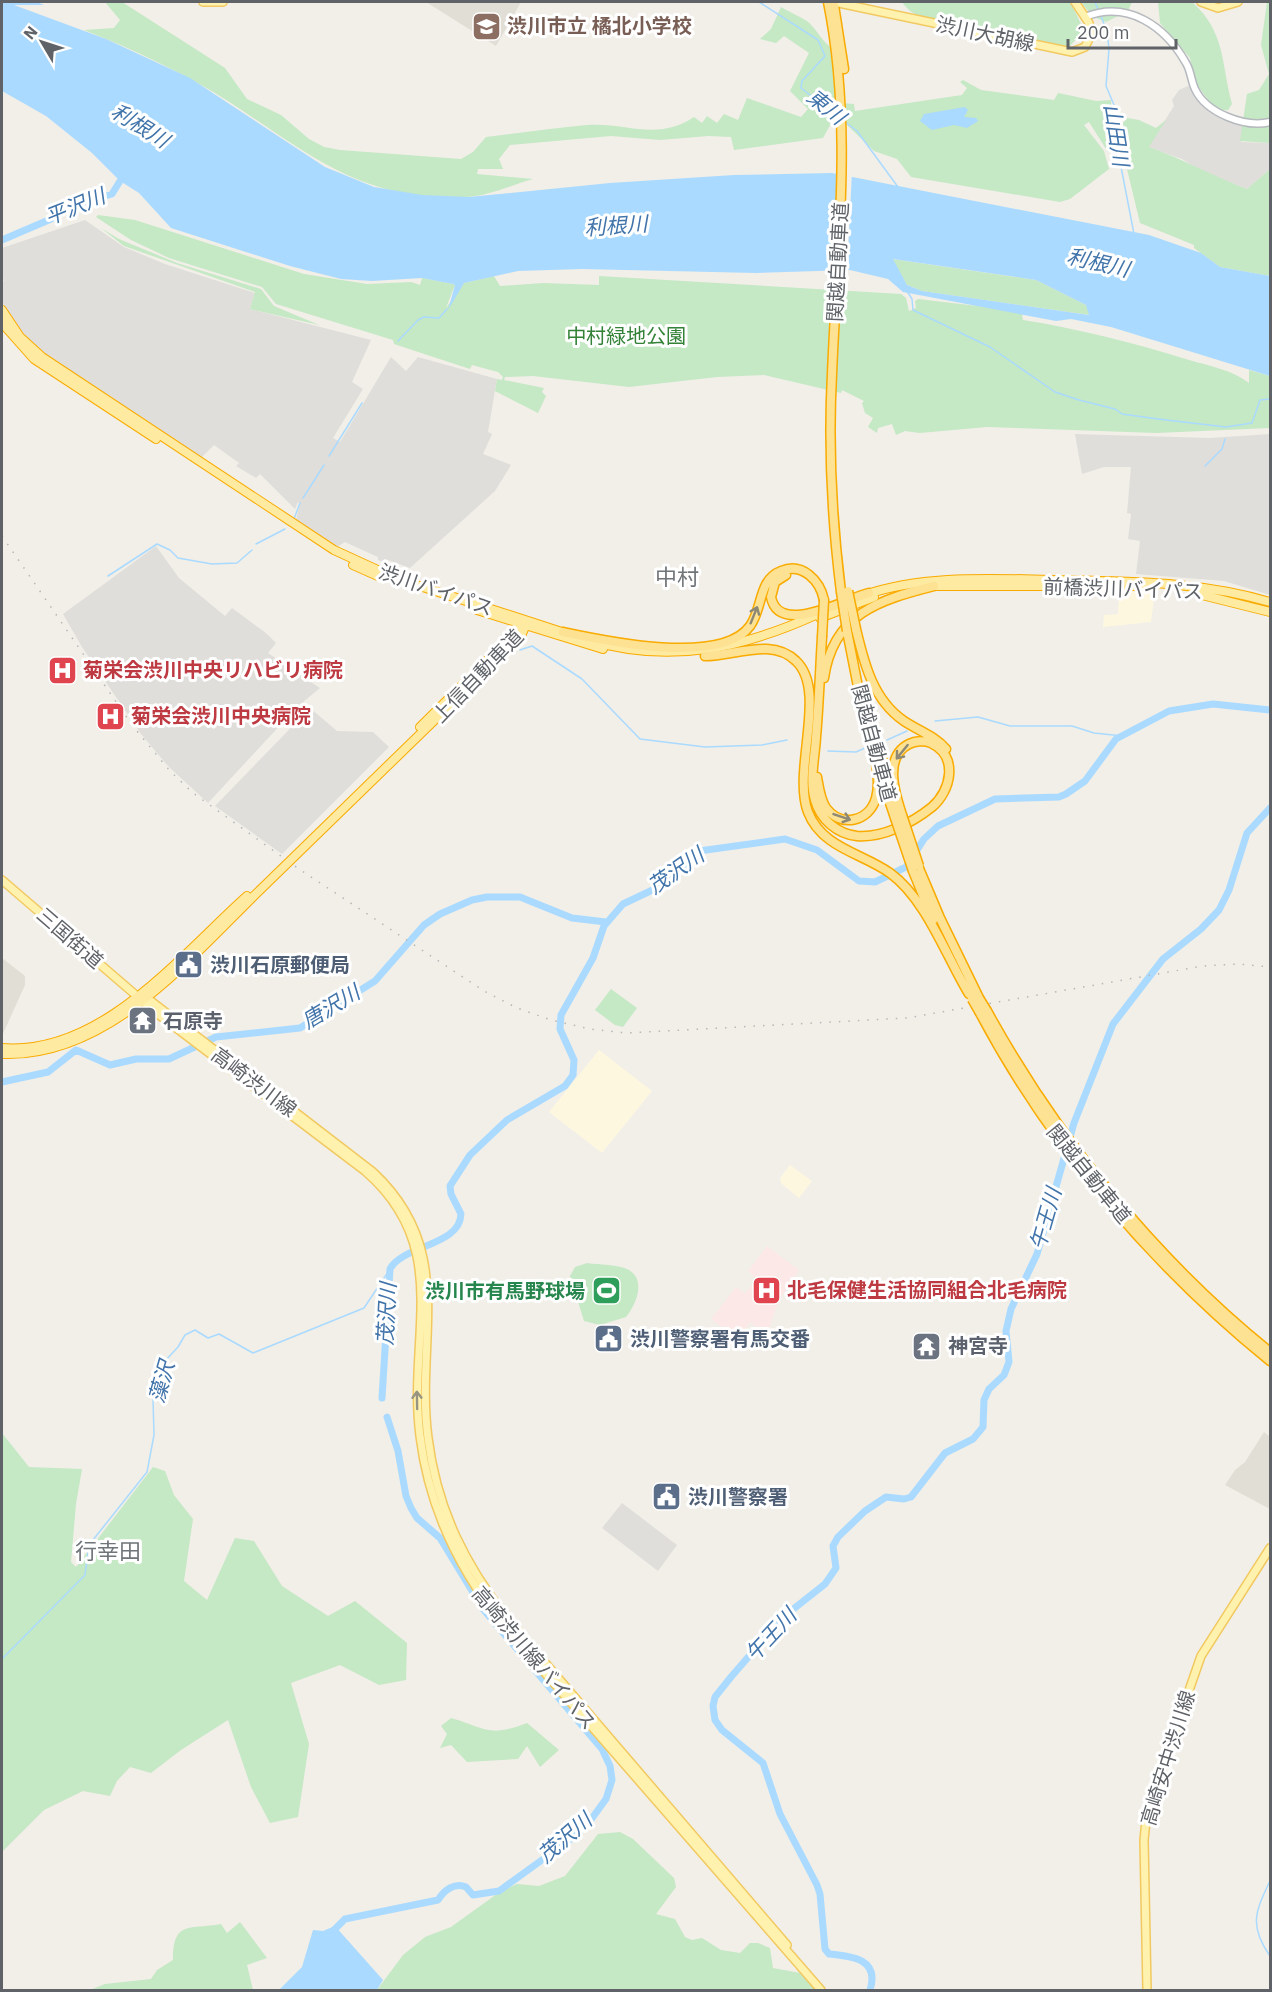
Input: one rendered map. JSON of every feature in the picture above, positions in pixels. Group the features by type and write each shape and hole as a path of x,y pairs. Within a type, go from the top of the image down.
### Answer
{"highway":[{"name":"関越自動車道","path":"828,2 840,80 843,154 831,495 852,630 873,727 899,816"},
{"name":"関越自動車道","path":"834,2 844,73 848,153 833,399 836,486 845,592"},
{"name":"渋川バイパス","path":"2,310 38,358"},
{"name":"渋川バイパス","path":"2,323 38,358 329,553 386,580 592,647 627,654 670,658 705,656 759,643 868,599 934,586 973,582"},
{"path":"563,632 611,642 666,646 722,643 736,638 749,627 767,584 776,574 788,569 800,570 810,575 818,584 821,601 818,716 813,783 817,806 836,828 861,836 890,831 918,816 938,801 946,790 950,771 947,760 937,747 926,741 914,742 903,748 897,757 894,783 899,816"},
{"path":"821,601 811,582 795,574 778,579 771,592 772,601 777,610 786,615 796,616 870,593"},
{"name":"渋川バイパス","path":"526,624 626,650 662,653 701,652 757,639 870,593 924,582 973,582"},
{"name":"前橋渋川バイパス","path":"973,582 1117,585 1200,590 1270,610"},
{"name":"前橋渋川バイパス","path":"973,582 1160,582 1232,591 1270,602"},
{"path":"818,716 830,652 850,622 880,602 934,586"},
{"name":"上信自動車道","path":"334,814 477,683 521,636 526,624"},
{"name":"上信自動車道","path":"2,1054 38,1053 67,1045 143,999 334,814 460,685 526,624"},
{"name":"関越自動車道","path":"852,630 860,698 917,868 943,939 957,968 1061,1135 1076,1155 1157,1255 1233,1329 1270,1361"},
{"path":"805,749 808,792 813,808 825,825 847,839 877,839 911,826 941,806 952,788 955,768 950,754 941,743 903,721 883,701 868,673 852,630"},
{"path":"808,714 815,691 820,637"},
{"path":"705,656 768,649 786,653 800,665 806,676 808,714 804,794 808,811 815,825 833,843 878,866 906,886 943,939"},
{"path":"816,749 818,786 826,808 842,820 855,820 865,815 874,805 878,785 860,698"},
{"name":"関越自動車道","path":"917,868 931,898 943,939"},
{"name":"上信自動車道","path":"2,1048 30,1048 65,1039 143,999"},
{"name":"関越自動車道","path":"1076,1155 1162,1250 1212,1300 1270,1352"}],"main road":[{"path":"203,2 223,2"},
{"name":"渋川大胡線","path":"834,2 1072,52 1081,50 1090,39 1092,32 1085,17"},
{"path":"1075,2 1085,17 1112,10 1129,11 1148,19 1184,59 1194,87 1201,98 1226,116 1252,122 1270,122"},
{"path":"1202,2 1218,8 1238,2"},
{"name":"三国街道","path":"2,880 143,999"},
{"name":"高崎渋川線","path":"143,999 371,1174"},
{"name":"高崎渋川線バイパス","path":"371,1174 399,1200 414,1227 428,1288 425,1393 428,1437 442,1505 466,1560 493,1600 527,1642 826,1990"},
{"name":"高崎渋川線バイパス","path":"419,1250 422,1276 417,1392 420,1435 436,1508 460,1565 500,1620 821,1990"},
{"name":"高崎安中渋川線","path":"1147,1990 1144,1832 1147,1811 1201,1656 1270,1548"}],"shaded area":[{"name":"渋川市立 橘北小学校","path":"426,2 521,2 496,46"},
{"path":"1188,86 1202,104 1221,119 1243,124 1241,142 1270,143 1270,169 1247,189 1201,171 1182,159 1148,147 1174,106 1172,100 1179,90"},
{"path":"85,220 124,247 165,264 255,293 250,309 371,340 352,382 363,389 333,438 340,442 391,357 406,371 418,357 497,379 488,432 492,434 483,454 511,465 495,491 410,568 388,560 384,562 345,542 337,547 296,520 300,504 298,502 295,509 260,474 256,478 236,466 239,463 214,445 201,458 45,355 16,326 2,302 4,280 2,278 2,248"},
{"path":"1075,434 1210,438 1270,434 1270,595 1224,581 1136,574 1140,541 1128,539 1131,514 1127,513 1131,467 1104,467 1082,474"},
{"path":"156,546 179,578 225,616 232,608 266,633 276,643 268,653 320,688 297,707 208,803 168,766 141,734 82,647 63,614"},
{"path":"1119,591 1151,593 1154,598 1151,622 1103,627 1104,615 1118,614"},
{"path":"310,708 337,731 373,732 389,747 282,854 215,806"},
{"path":"2,958 25,976 25,985 2,1036"},
{"path":"599,1050 652,1091 602,1153 549,1112"},
{"path":"790,1165 812,1181 799,1198 781,1183 780,1178"},
{"name":"北毛保健生活協同組合北毛病院","path":"767,1246 799,1270 779,1300 767,1334 750,1322 738,1339 711,1319 736,1287 745,1293 757,1279 748,1271"},
{"path":"1264,1432 1270,1437 1270,1509 1225,1485 1235,1470 1245,1462"},
{"path":"622,1503 677,1545 658,1571 602,1528"}],"green space":[{"path":"105,2 122,2 225,68 247,99 281,115 309,139 324,147 340,150 461,159 473,152 486,137 587,125 654,130 680,124 694,117 702,123 707,116 717,123 724,114 738,120 747,98 801,117 808,109 790,91 809,53 784,36 776,43 760,39 771,29 781,7 807,21 834,49 840,103 854,104 855,111 962,95 967,88 960,82 963,80 981,90 1054,100 1058,93 1096,101 1111,100 1113,150 1105,134 1108,152 1089,122 1084,125 1104,151 1109,169 1070,199 1060,202 911,177 897,159 874,151 845,123 834,118 823,138 734,150 731,137 708,136 660,140 611,136 510,145 499,159 503,169 478,169 477,174 533,179 475,196 430,197 398,192 340,172 178,72 84,30 114,28 120,20"},
{"path":"902,2 1071,2 1084,31 1069,47 1058,47 963,27 954,18 925,18 913,13"},
{"path":"1081,2 1132,2 1128,11 1106,22 1092,16"},
{"path":"1158,2 1192,2 1211,25 1221,49 1232,104 1228,110 1216,110 1196,84 1190,58 1160,23"},
{"path":"1267,2 1270,2 1270,143 1240,141 1247,94 1259,90 1269,74 1261,45"},
{"path":"1127,118 1139,120 1156,128 1166,120 1149,147 1247,189 1270,169 1270,276 1220,267 1194,248 1194,245 1140,223 1121,144 1123,123"},
{"name":"中村緑地公園","path":"98,215 135,220 304,274 367,284 411,282 420,285 422,278 453,284 455,285 446,308 464,283 494,276 500,286 543,283 599,285 599,276 901,294 906,298 909,311 916,308 915,301 918,299 986,307 1022,314 1023,320 1107,337 1213,366 1249,383 1249,370 1270,376 1270,428 1156,433 987,427 920,433 905,431 896,435 892,424 878,428 877,433 868,427 873,418 865,413 862,403 864,401 842,390 841,393 764,375 717,377 629,387 533,376 505,377 504,380 544,388 542,392 546,396 538,413 495,391 497,379 502,380 503,377 498,372 472,365 470,369 394,344 393,340 276,304 262,287 169,258 131,240 96,217"},
{"path":"101,228 119,239 177,263 261,289 274,306 319,325 250,309 255,292 124,246"},
{"path":"892,259 1036,280 1086,305 1090,315 922,291 907,285"},
{"path":"611,989 637,1008 623,1027 615,1025 595,1010"},
{"name":"渋川市有馬野球場","path":"587,1263 619,1267 629,1270 634,1275 637,1280 638,1294 626,1317 600,1325 584,1321 570,1276 575,1267"},
{"path":"2,1433 29,1467 82,1469 76,1504 71,1562 76,1567 153,1467 165,1471 174,1495 193,1519 184,1581 207,1600 235,1538 254,1541 282,1586 328,1616 355,1601 407,1643 406,1680 379,1685 340,1665 291,1683 309,1744 298,1817 270,1823 251,1787 228,1720 181,1750 151,1773 130,1767 117,1781 110,1796 83,1791 44,1810 2,1852"},
{"path":"451,1718 495,1731 527,1723 559,1750 540,1767 527,1746 518,1759 467,1762 451,1745 440,1748 447,1734 441,1726"},
{"path":"620,1832 633,1839 674,1878 676,1887 656,1914 675,1919 685,1937 692,1940 702,1938 721,1950 740,1953 750,1943 758,1943 770,1948 773,1968 800,1973 816,1990 377,1990 403,1955 425,1937 451,1927 501,1891 517,1884 539,1886 565,1876 598,1834"},
{"path":"240,1922 267,1958 247,1965 253,1990 90,1990 105,1984 151,1979 157,1970 173,1960 176,1938 186,1929 221,1924 227,1933"}],"water":[{"name":"利根川","path":"2,2 37,2 44,5 14,5 106,39 190,78 325,167 374,187 422,195 469,197 610,183 734,175 832,173 1149,235 1201,253 1220,267 1270,276 1270,376 1111,327 1071,319 1056,321 903,292 888,279 850,270 756,273 582,269 518,271 464,283 448,310 455,285 453,284 422,278 372,281 341,279 290,266 171,228 139,193 120,181 92,153 46,116 2,91","holes":["893,259 1036,280 1086,305 1089,315 922,291 907,285"]},
{"path":"965,107 968,110 964,117 976,118 978,121 967,128 954,125 932,130 920,121 924,114"},
{"path":"335,1926 383,1980 377,1990 279,1990 302,1967 313,1930 323,1931"}],"pier":[{"path":"841,171 852,172 847,273 836,273"}],"waterway":[{"name":"東川","path":"759,2 818,40 825,56 802,81 801,88 838,117"},
{"name":"山田川","path":"1095,2 1099,12"},
{"name":"山田川","path":"1101,16 1107,32 1109,49 1106,86 1117,112 1117,146 1134,234"},
{"name":"東川","path":"844,121 857,131 898,187"},
{"name":"平沢川","path":"2,240 51,219 77,204 112,194 120,181 127,176"},
{"path":"907,291 912,299 913,310 990,347 1055,392 1115,409 1122,414 1226,427 1252,423 1260,400 1270,399"},
{"path":"398,341 418,320 424,317 439,318 447,309"},
{"path":"329,456 362,403"},
{"path":"1205,466 1222,449 1225,439"},
{"path":"303,498 324,465"},
{"path":"294,519 300,503"},
{"path":"256,544 285,529"},
{"path":"108,576 157,544 170,550 178,558 212,564 237,563 252,550"},
{"path":"520,650 532,646 582,679 640,739 705,747 762,745 787,740"},
{"name":"茂沢川","path":"382,1398 390,1269 406,1255 442,1239 458,1225 461,1214 451,1194 450,1186 470,1155 507,1120 565,1086 573,1075 574,1060 560,1029 561,1015 593,958 604,926 623,904 663,885 699,851 785,839 817,850 859,881 875,882 906,867 924,839 938,826 995,799 1059,797 1066,794 1085,781 1116,739 1169,711 1213,704 1270,710"},
{"path":"935,721 978,717 1010,726 1072,726 1094,733 1123,736"},
{"path":"887,740 907,731"},
{"path":"828,751 856,752 865,748"},
{"name":"午王川","path":"870,1990 871,1972 862,1961 829,1954 825,1949 820,1894 817,1885 780,1814 763,1763 722,1730 715,1720 713,1706 715,1697 782,1618 825,1584 836,1568 833,1546 838,1537 865,1511 886,1497 904,1499 911,1497 945,1453 973,1439 983,1427 984,1400 989,1389 1004,1375 1009,1362 1006,1331 1011,1309 1037,1254 1074,1123 1113,1024 1163,959 1201,929 1219,910 1229,890 1247,833 1270,808"},
{"name":"唐沢川","path":"2,1082 48,1072 76,1050 110,1065 136,1059 169,1059 216,1037 300,1028 375,981 424,925 440,914 472,900 487,897 520,897 572,918 606,922"},
{"name":"藻沢","path":"2,1659 85,1575 89,1545 147,1472 154,1435 153,1399 164,1362 178,1347 185,1335 195,1330 208,1338 219,1334 253,1353 364,1308 390,1269"},
{"name":"茂沢川","path":"331,1933 345,1919 438,1900 443,1893 454,1886 466,1887 473,1895 499,1891 571,1839 590,1821 606,1799 612,1780 610,1766 602,1749 483,1609 440,1538 417,1518 406,1496 398,1451 387,1417"},
{"path":"1270,1881 1256,1919 1259,1936 1270,1956"}],"railway":[{"path":"2,536 132,725 170,771 193,793 299,869 484,991 517,1008 551,1020 590,1029 626,1033 907,1018 1203,966 1238,964 1270,967"}],"place":[{"name":"渋川市立 橘北小学校","path":"486,26"},
{"name":"菊栄会渋川中央リハビリ病院","path":"62,670"},
{"name":"菊栄会渋川中央病院","path":"110,716"},
{"name":"渋川石原郵便局","path":"189,965"},
{"name":"石原寺","path":"142,1021"},
{"name":"北毛保健生活協同組合北毛病院","path":"766,1290"},
{"name":"渋川市有馬野球場","path":"606,1291"},
{"name":"渋川警察署有馬交番","path":"609,1339"},
{"name":"神宮寺","path":"927,1346"},
{"name":"渋川警察署","path":"667,1497"}],"district":[{"name":"中村","path":"677,577"},
{"name":"行幸田","path":"108,1551"}]}
